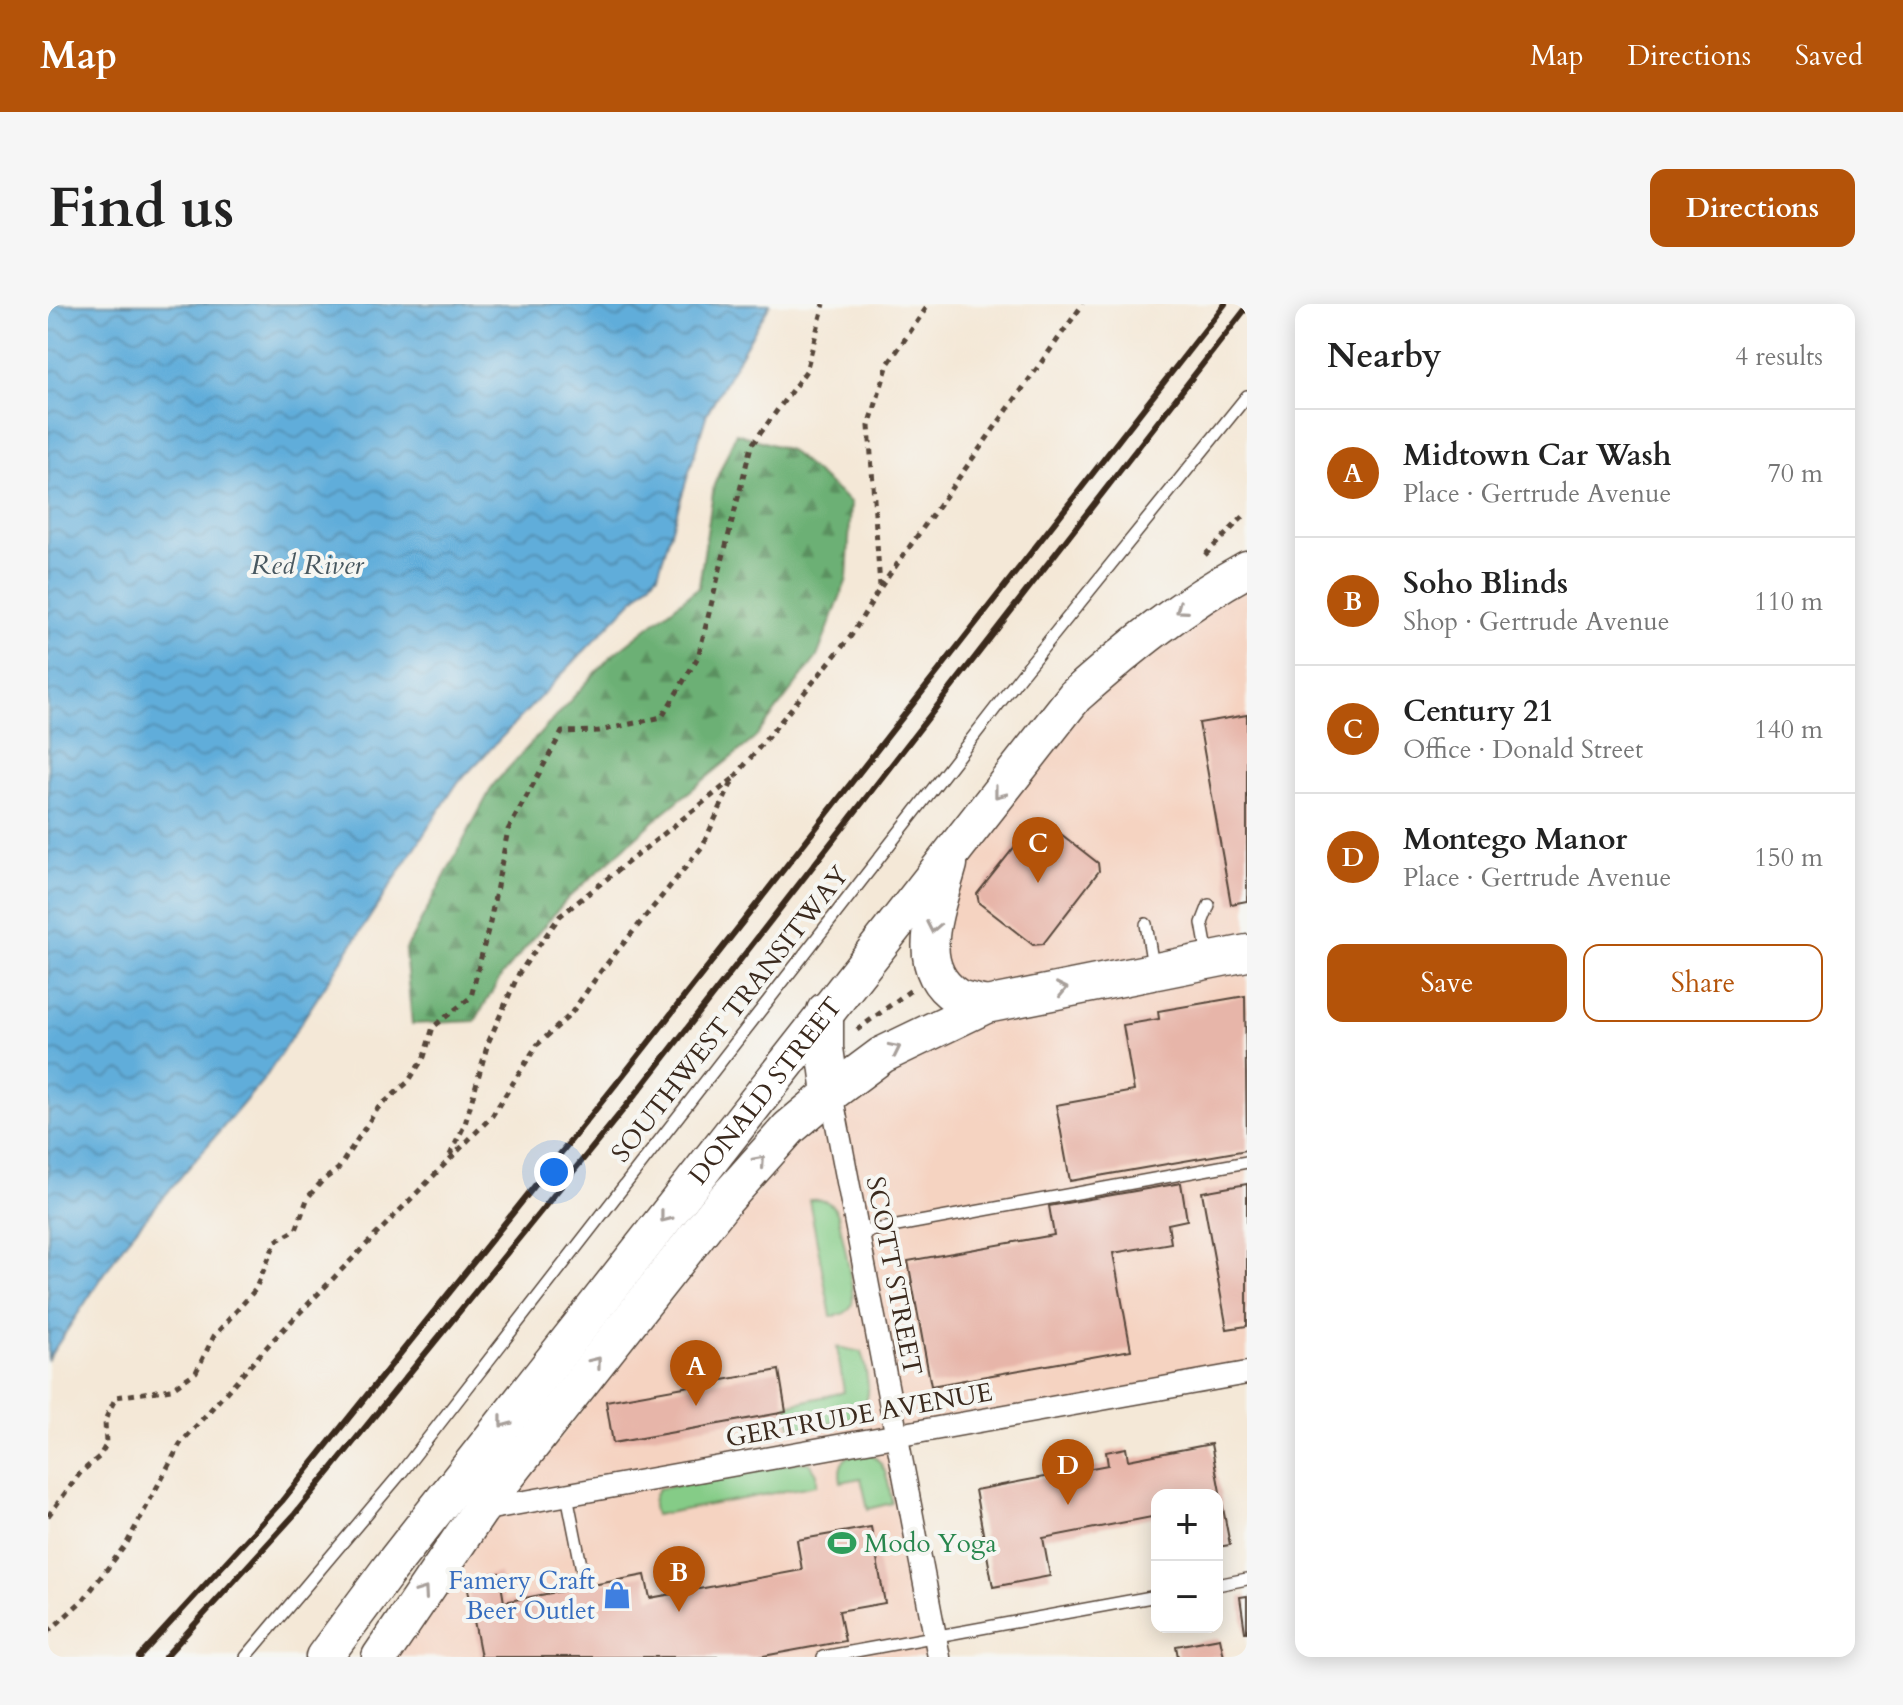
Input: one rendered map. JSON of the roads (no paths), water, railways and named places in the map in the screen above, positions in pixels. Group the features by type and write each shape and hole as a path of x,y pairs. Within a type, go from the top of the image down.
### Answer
{"main road":[{"name":"DONALD STREET","path":"324,1657 399,1556 1075,696 1135,642 1204,592 1247,569"},
{"path":"952,851 932,926 929,954 941,982 949,990 958,998 986,1005"},
{"name":"DONALD STREET","path":"380,1657 480,1510 725,1200 789,1128 831,1093 882,1055 986,1005 1247,953"},
{"path":"825,1011 825,1048 831,1093"}],"street":[{"name":"SCOTT STREET","path":"831,1093 938,1647"},
{"name":"GERTRUDE AVENUE","path":"480,1510 1247,1373"}],"lane":[{"name":"SOUTHWEST TRANSITWAY","path":"246,1657 401,1473 1022,674 1247,396"},
{"path":"1209,905 1202,923 1209,960"},
{"path":"1146,924 1154,970"},
{"path":"859,1233 1247,1162"},
{"path":"567,1495 583,1575"},
{"path":"1223,1584 1247,1579"},
{"path":"823,1657 938,1647 1151,1597"}],"water":[{"name":"Red River","path":"48,304 770,304 707,413 658,574 456,785 265,1078 126,1241 48,1359"}],"railway":[{"path":"139,1657 282,1501 453,1288 624,1074 1225,304"},
{"path":"165,1657 295,1514 640,1089 1247,307"}],"place":[{"name":"Century 21","path":"1038,883"},
{"name":"Midtown Car Wash","path":"696,1406"},
{"name":"Montego Manor","path":"1068,1505"},
{"name":"Modo Yoga","path":"842,1543"},
{"name":"Famery Craft Beer Outlet","path":"617,1595"},
{"name":"Soho Blinds","path":"679,1612"}]}
